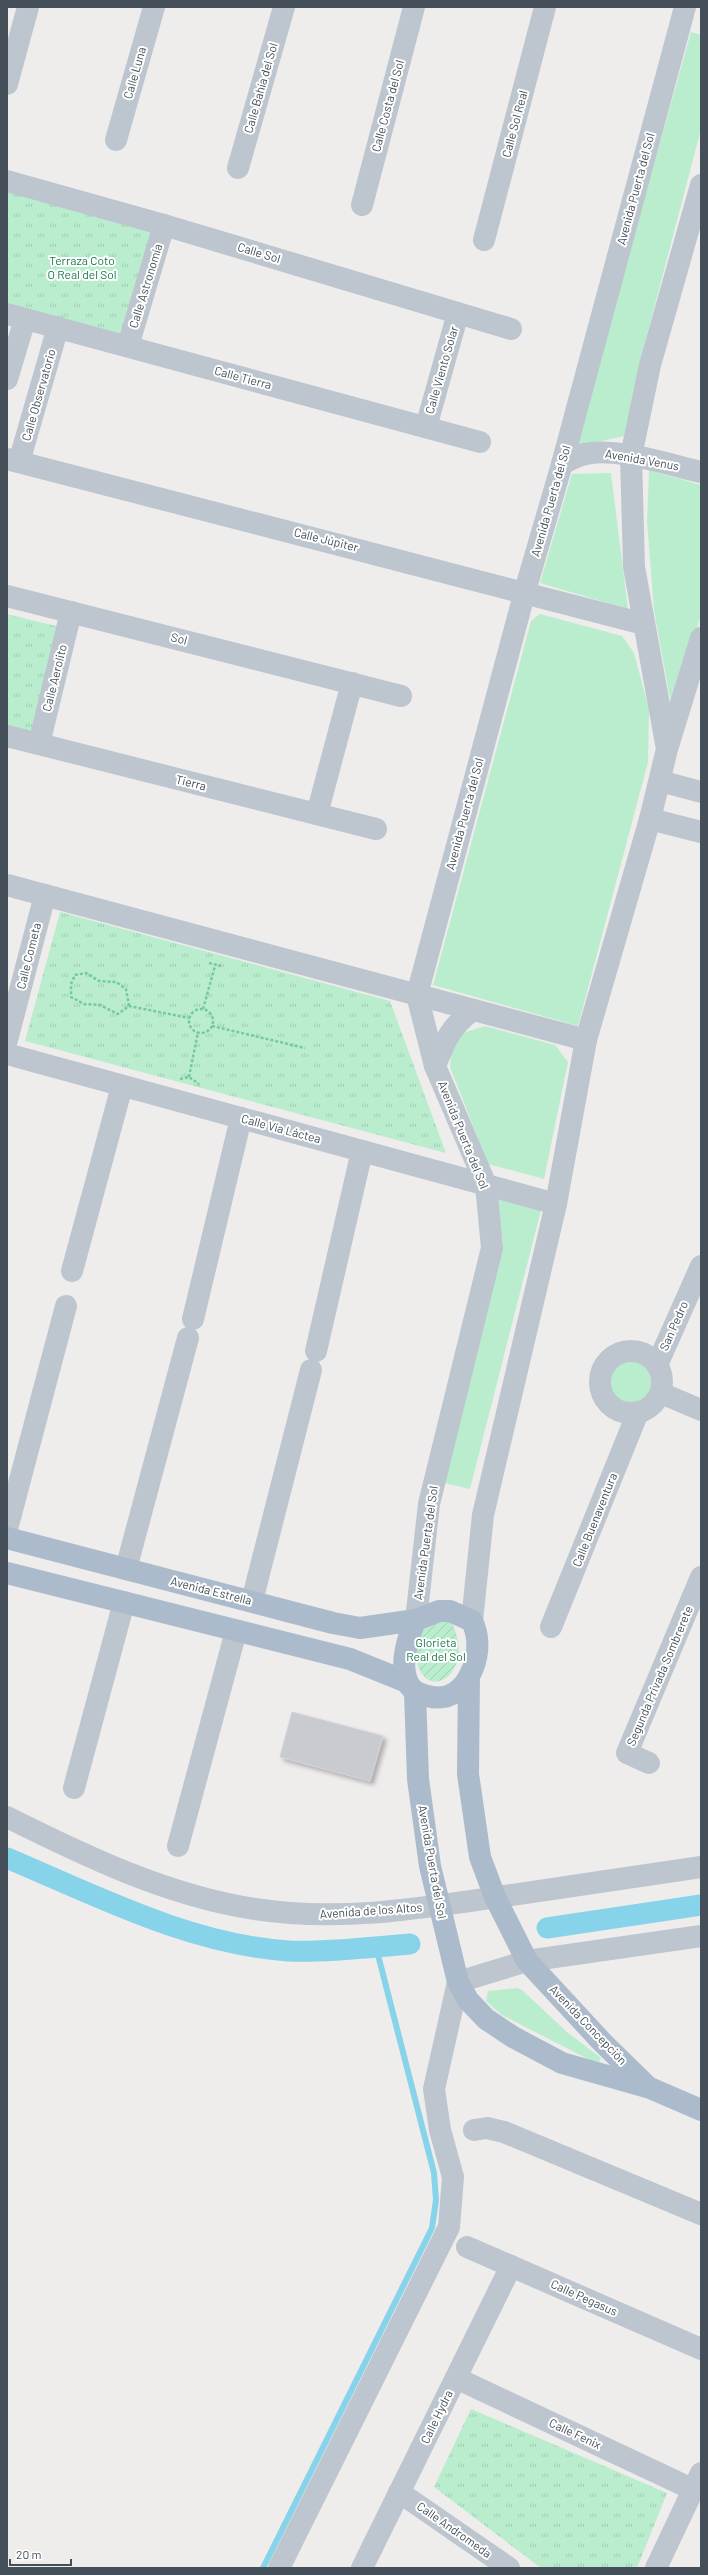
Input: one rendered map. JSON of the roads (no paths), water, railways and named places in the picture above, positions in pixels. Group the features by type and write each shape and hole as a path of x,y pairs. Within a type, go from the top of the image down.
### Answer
{"main road":[{"name":"Avenida Estrella","path":"7,1538 360,1628 416,1620"},
{"path":"7,1573 350,1659 411,1687 437,1698 449,1696 464,1686 469,1677 478,1654 476,1631 472,1621 450,1611 439,1611 416,1620 406,1652 411,1687"},
{"path":"469,1677 468,1774 480,1857 495,1897 527,1961"},
{"name":"Avenida Puerta del Sol","path":"411,1687 418,1779 438,1906 458,1982"},
{"name":"Avenida Concepción","path":"527,1961 602,2042 650,2088"},
{"name":"Avenida Concepción","path":"458,1982 468,2000 486,2018 513,2037 562,2063 650,2088 701,2110"}],"street":[{"path":"7,84 28,7"},
{"name":"Calle Luna","path":"116,140 154,7"},
{"name":"Calle Bahía del Sol","path":"238,168 284,7"},
{"name":"Calle Costa del Sol","path":"362,204 414,7"},
{"name":"Calle Sol Real","path":"484,240 546,7"},
{"name":"Avenida Puerta del Sol","path":"416,1620 429,1504 492,1248 486,1185 435,1066 417,995 525,591 562,464 687,9"},
{"name":"Calle Sol","path":"7,180 458,312 510,329"},
{"path":"667,749 634,567 631,456 650,365 701,185"},
{"name":"Calle Astronomía","path":"128,346 164,225"},
{"name":"Calle Viento Solar","path":"426,427 458,312"},
{"path":"7,379 16,316"},
{"name":"Calle Tierra","path":"16,316 480,442"},
{"name":"Calle Observatorio","path":"13,461 58,327"},
{"name":"Avenida Venus","path":"562,464 592,453 631,456 701,472"},
{"name":"Calle Júpiter","path":"13,461 525,591 644,624"},
{"name":"Sol","path":"7,596 401,696"},
{"name":"Calle Aerolito","path":"39,744 71,612"},
{"path":"472,1621 483,1515 556,1204 586,1040 650,819 667,749 701,638"},
{"path":"317,814 352,683"},
{"name":"Tierra","path":"7,736 376,829"},
{"path":"660,781 701,792"},
{"path":"650,819 701,832"},
{"path":"8,890 44,895 586,1040"},
{"name":"Calle Cometa","path":"7,1040 44,895"},
{"path":"435,1066 447,1035 459,1021 473,1010"},
{"name":"Calle Vía Láctea","path":"7,1054 556,1204"},
{"path":"72,1271 122,1086"},
{"path":"126,1569 190,1328 241,1118"},
{"path":"252,1601 313,1360 362,1151"},
{"name":"San Pedro","path":"657,1365 701,1266"},
{"path":"7,1529 66,1306"},
{"path":"630,1351 643,1354 657,1365 662,1378 661,1393 652,1406 638,1412 620,1412 606,1401 600,1384 604,1366 617,1354 630,1351"},
{"path":"661,1393 701,1410"},
{"name":"Calle Buenaventura","path":"551,1627 638,1412"},
{"name":"Segunda Privada Sombrerete","path":"648,1763 627,1753 701,1576"},
{"path":"74,1788 124,1602"},
{"path":"178,1846 236,1631"},
{"name":"Avenida de los Altos","path":"7,1817 85,1855 160,1885 235,1906 320,1915 438,1906 701,1867"},
{"path":"279,2568 449,2227 453,2177 440,2130 434,2089 458,1982 527,1961 701,1936"},
{"path":"474,2130 487,2128 504,2132 701,2214"},
{"name":"Calle Pegasus","path":"467,2246 701,2349"},
{"name":"Calle Hydra","path":"362,2568 511,2266"},
{"name":"Calle Fenix","path":"456,2378 697,2481"},
{"path":"656,2568 697,2481"},
{"name":"Calle Andromeda","path":"399,2492 509,2568"}],"waterway":[{"path":"7,1858 109,1902 179,1929 251,1947 288,1951 318,1951 410,1944"},
{"path":"547,1928 701,1905"},
{"path":"263,2568 432,2228 436,2200 434,2173 376,1947"}],"park label":[{"name":"Terraza Coto O Real del Sol","path":"82,268"},
{"name":"Glorieta Real del Sol","path":"436,1650"}]}
